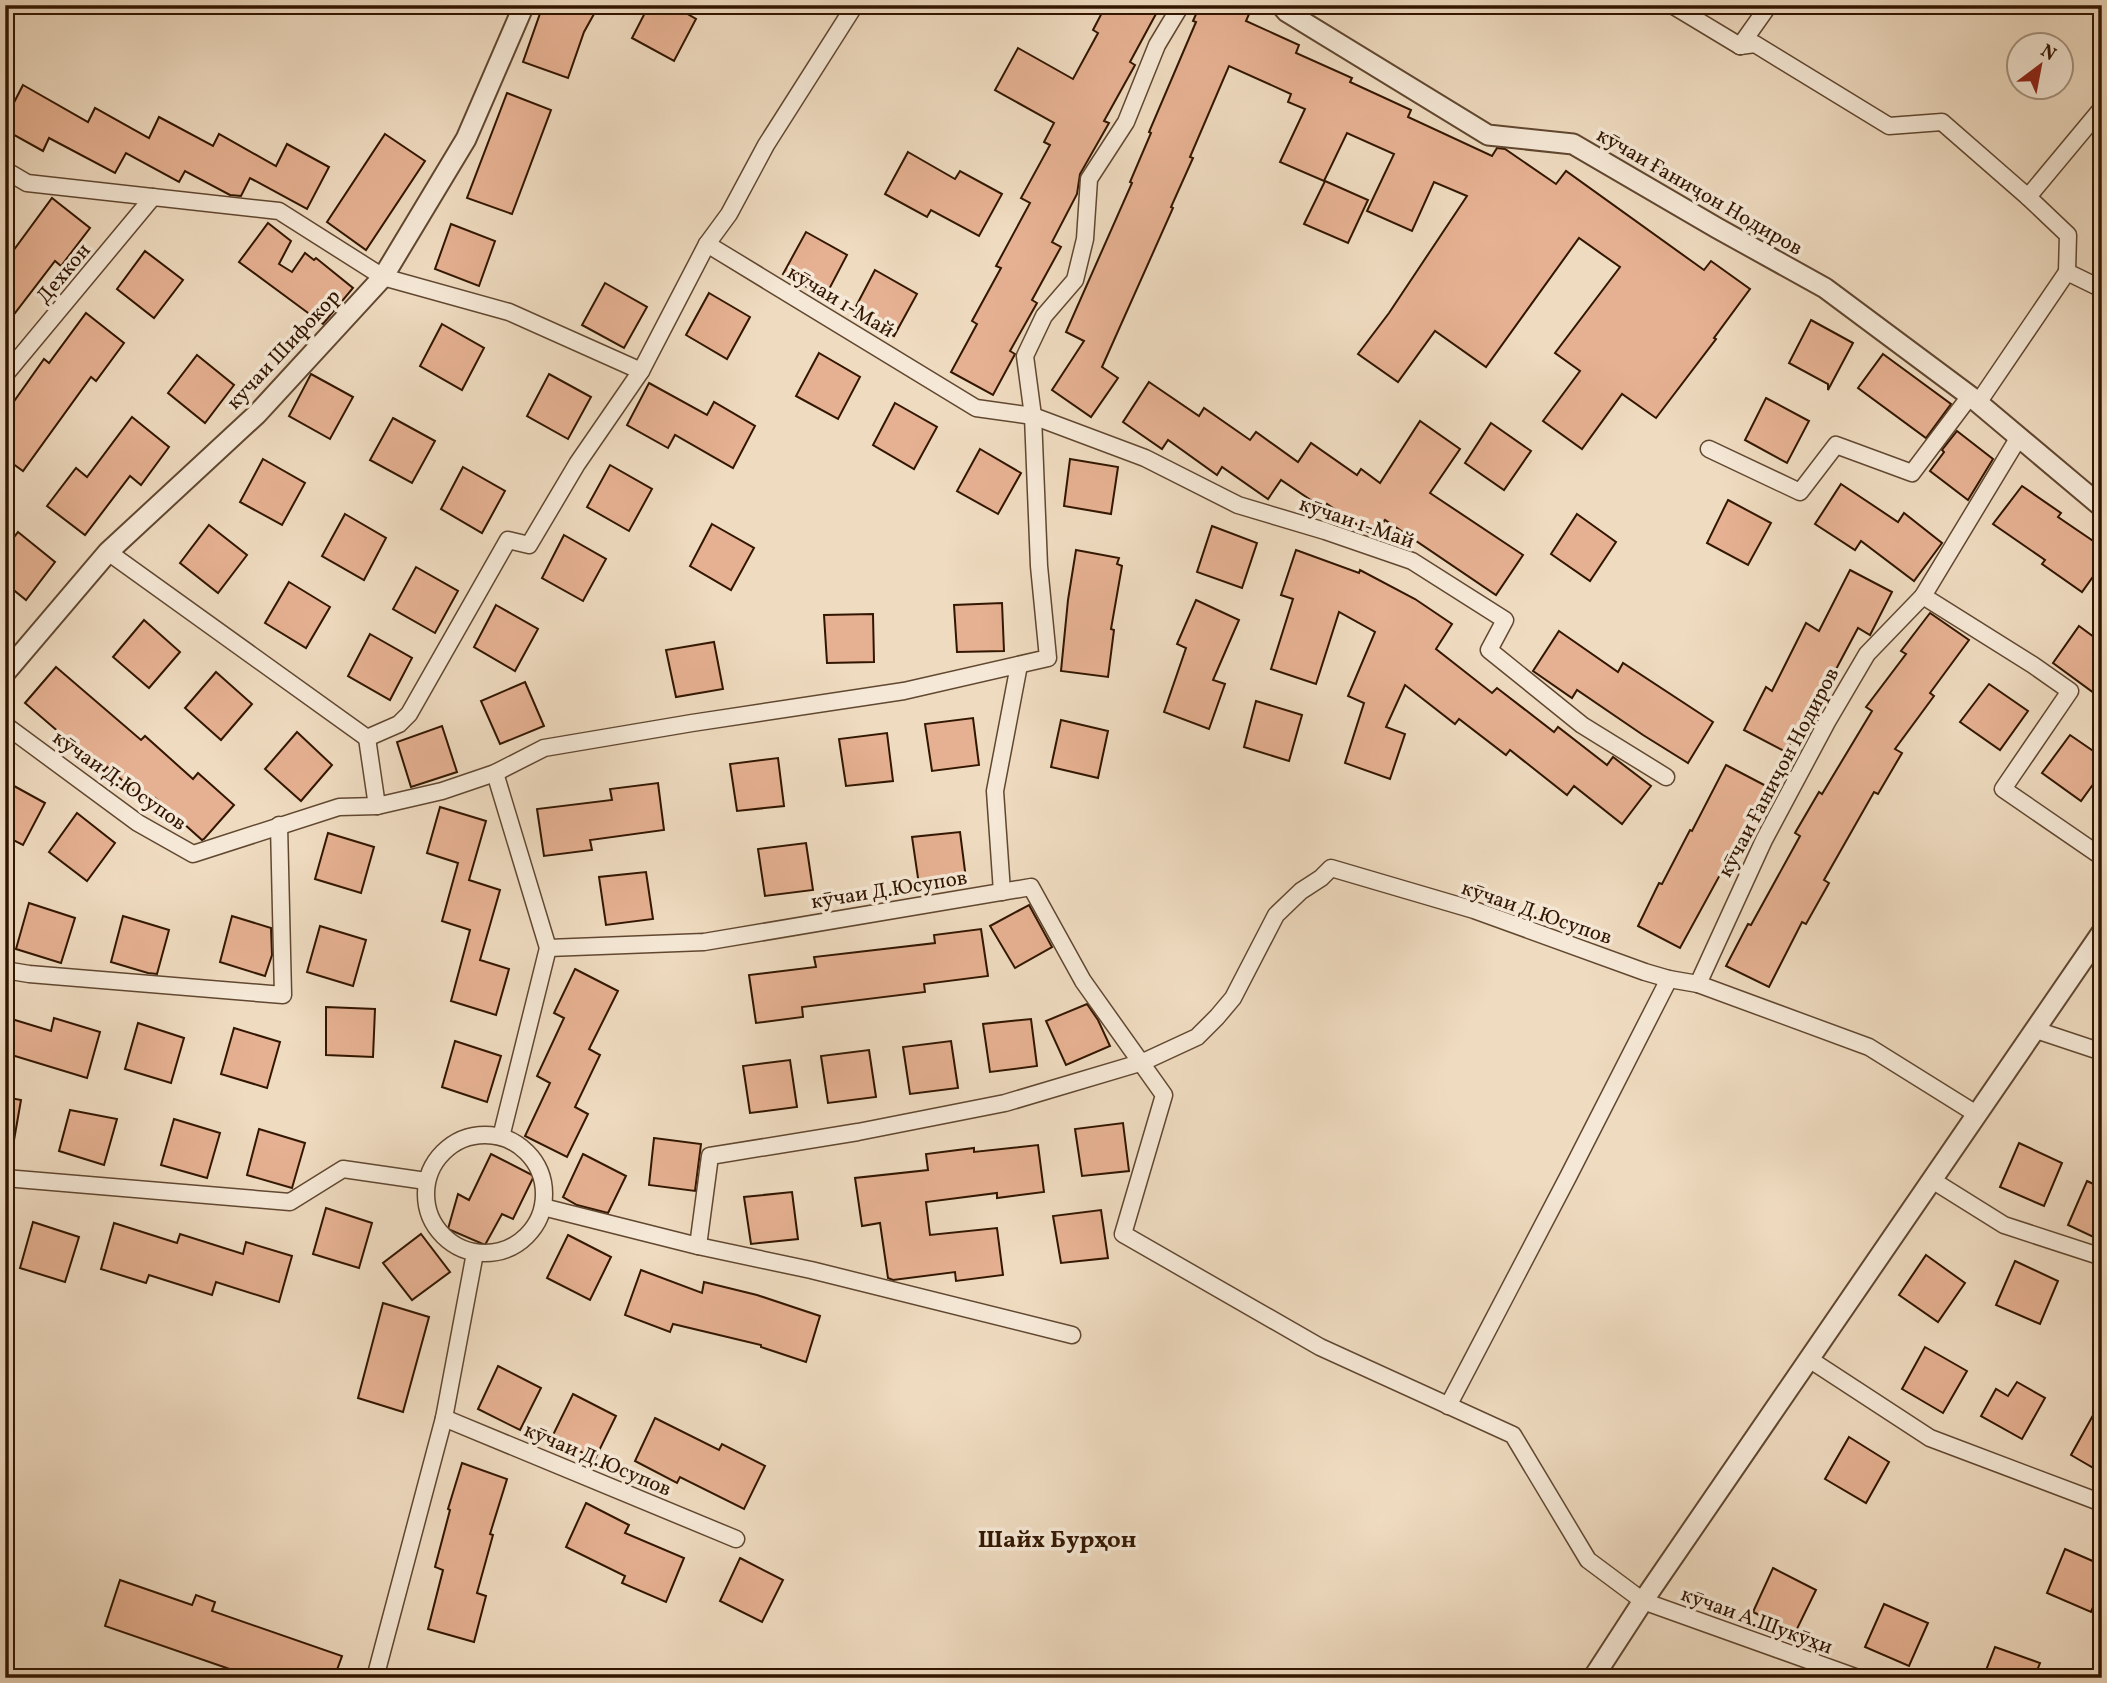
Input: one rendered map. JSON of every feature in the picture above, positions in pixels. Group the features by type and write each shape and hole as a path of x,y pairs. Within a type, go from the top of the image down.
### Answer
{"street":[{"name":"кучаи Шифокор","path":"5,673 108,552 257,414 383,277 466,139 524,5"},
{"path":"366,738 399,724 409,714 508,540 529,545 577,464 641,371 707,244 729,214 766,145 855,5"},
{"path":"1033,416 1025,356 1044,316 1074,280 1085,239 1088,179 1126,122 1157,45 1181,5"},
{"name":"кӯчаи Ғаниҷон Нодиров","path":"1281,5 1287,12 1488,135 1573,144 1825,288 1974,400 2102,507"},
{"path":"1672,5 1740,46 1755,44 1889,126 1942,122 2068,235 2067,272 1974,400 1912,474 1836,445 1800,492 1709,449"},
{"path":"1740,46 1769,5"},
{"path":"2028,197 2102,108"},
{"path":"5,170 27,183 279,211 383,277 509,312 641,371"},
{"name":"Дехкон","path":"5,375 153,197"},
{"name":"кӯчаи 1-Май","path":"707,244 976,408 1033,416 1145,458 1238,505 1412,561 1505,621 1489,650 1582,726 1666,778"},
{"path":"2067,272 2102,289"},
{"name":"кӯчаи Д.Юсупов","path":"5,724 138,822 193,854 339,807 377,806 442,791 495,773 544,748 904,691 1048,659 1039,566 1033,416"},
{"name":"кӯчаи Ғаниҷон Нодиров","path":"1698,984 1764,840 1827,722 1867,654 1923,597 2019,437"},
{"path":"108,552 366,738 377,806"},
{"path":"1923,597 2070,691 2003,789 2102,857"},
{"path":"1002,892 995,791 1019,665"},
{"path":"495,773 548,948 501,1137"},
{"path":"5,970 43,976 283,995 279,825"},
{"name":"кӯчаи Д.Юсупов","path":"698,1246 710,1156 858,1132 1005,1103 1143,1062 1197,1037 1233,998 1276,915 1301,891 1331,869 1474,910 1669,979 1698,984 1869,1047 1978,1115"},
{"name":"кӯчаи Д.Юсупов","path":"548,948 704,942 1031,887 1083,981 1143,1062"},
{"path":"1593,1678 2102,932"},
{"path":"1448,1406 1669,979"},
{"path":"2036,1030 2102,1052"},
{"name":"кӯчаи А.Шукӯҳи","path":"1143,1062 1164,1095 1123,1234 1320,1348 1513,1435 1588,1560 1643,1601 1858,1678"},
{"path":"477,1135 501,1137 521,1147 536,1164 543,1185 543,1207 534,1227 518,1243 498,1252 475,1253 453,1244 435,1227 426,1205 426,1181 436,1159 454,1143 477,1135"},
{"path":"5,1178 290,1202 343,1168 426,1181"},
{"path":"1932,1180 2004,1225 2102,1257"},
{"path":"543,1207 1072,1335"},
{"path":"375,1678 444,1418 475,1253"},
{"path":"1809,1359 1930,1437 2102,1503"},
{"name":"кӯчаи Д.Юсупов","path":"444,1418 736,1539"}],"building":[{"path":"543,5 599,5 584,32 568,78 523,62"},
{"path":"649,5 672,5 696,19 674,61 632,38"},
{"path":"1106,5 1146,5 1157,12 1130,62 1135,65 1104,121 1109,123 1080,174 1077,194 1052,242 1061,247 1032,300 1037,303 1010,351 1015,354 993,395 951,372 977,324 972,321 1001,268 996,266 1030,203 1021,198 1050,145 1044,142 1054,123 995,90 1018,48 1073,79 1098,33 1093,30"},
{"path":"1200,5 1253,5 1246,21 1299,45 1296,53 1352,78 1350,82 1411,110 1408,117 1492,156 1497,148 1505,149 1556,184 1566,171 1704,270 1711,261 1750,289 1656,418 1622,394 1582,449 1543,421 1580,371 1555,353 1620,267 1579,238 1486,367 1435,331 1398,382 1358,354 1389,313 1467,196 1434,182 1412,231 1367,211 1394,154 1347,133 1324,181 1280,162 1305,109 1288,102 1291,94 1229,66 1190,157 1193,158 1171,207 1173,208 1102,367 1118,378 1091,417 1052,390 1084,341 1066,332 1132,183 1130,182 1151,133 1149,132 1196,22 1193,21"},
{"path":"23,85 88,122 95,108 149,138 159,117 213,146 219,134 276,166 287,144 329,167 307,209 250,178 241,196 230,195 185,171 179,182 126,153 115,173 49,138 43,151 5,130 5,120"},
{"path":"507,93 551,110 512,214 467,198"},
{"path":"385,134 425,161 366,250 327,222"},
{"path":"908,152 955,179 960,171 1002,194 979,236 931,210 927,217 885,194"},
{"path":"1325,181 1368,200 1348,243 1304,224"},
{"path":"52,198 90,228 61,266 55,261 15,313 5,305 5,244 13,251"},
{"path":"268,223 291,241 279,264 292,272 305,253 314,260 316,258 353,288 323,324 239,262"},
{"path":"451,224 495,241 479,286 435,269"},
{"path":"806,232 847,255 825,297 783,274"},
{"path":"145,251 183,280 154,318 117,289"},
{"path":"875,270 917,294 894,336 853,312"},
{"path":"605,283 647,307 624,348 582,325"},
{"path":"709,293 750,317 727,359 686,335"},
{"path":"86,313 124,343 96,381 91,377 23,471 5,458 5,414 44,359 49,363"},
{"path":"1811,320 1853,343 1828,390 1828,384 1789,363"},
{"path":"442,324 484,348 462,390 420,366"},
{"path":"819,353 860,377 838,419 796,396"},
{"path":"1883,354 1951,404 1926,438 1858,388"},
{"path":"197,355 234,385 205,423 168,393"},
{"path":"311,374 353,397 330,439 289,416"},
{"path":"549,374 591,397 568,439 527,416"},
{"path":"1149,382 1199,416 1204,408 1250,440 1256,432 1298,462 1311,443 1357,475 1361,469 1380,483 1420,421 1460,449 1430,493 1523,555 1496,595 1385,520 1374,536 1327,504 1324,509 1281,480 1268,499 1222,467 1217,475 1168,440 1162,449 1123,422"},
{"path":"649,383 707,415 714,402 755,426 733,468 675,435 668,448 627,425"},
{"path":"1766,398 1809,421 1787,463 1745,440"},
{"path":"895,403 937,427 914,469 873,445"},
{"path":"132,417 169,447 141,485 130,476 85,535 47,506 76,468 87,477"},
{"path":"393,418 435,441 412,483 370,460"},
{"path":"1491,423 1531,451 1504,490 1465,463"},
{"path":"1957,431 1993,459 1968,500 1930,471"},
{"path":"980,449 1021,473 998,514 957,491"},
{"path":"263,459 305,483 282,525 240,502"},
{"path":"1070,459 1118,467 1111,514 1064,506"},
{"path":"610,465 652,489 629,531 587,507"},
{"path":"463,467 505,491 482,533 441,509"},
{"path":"1841,484 1898,522 1904,513 1942,543 1914,581 1861,541 1855,550 1815,524"},
{"path":"2022,486 2061,513 2058,517 2102,547 2102,564 2082,592 2042,564 2045,560 1993,524"},
{"path":"1728,500 1771,523 1748,565 1707,543"},
{"path":"345,514 386,538 364,580 322,556"},
{"path":"1577,514 1616,542 1590,581 1551,554"},
{"path":"712,524 754,548 731,590 690,566"},
{"path":"209,525 247,555 218,593 180,563"},
{"path":"1212,526 1257,543 1242,588 1197,572"},
{"path":"18,532 55,562 26,600 5,583 5,549"},
{"path":"564,535 606,559 583,601 542,578"},
{"path":"1076,550 1119,558 1117,564 1122,566 1111,629 1114,630 1108,677 1061,671"},
{"path":"1296,550 1359,573 1360,570 1415,599 1452,624 1436,649 1492,693 1497,688 1554,732 1558,727 1607,765 1613,757 1651,786 1622,824 1574,786 1567,795 1510,750 1506,755 1459,719 1455,724 1405,685 1386,727 1405,734 1390,779 1345,763 1364,703 1348,696 1375,632 1339,612 1316,684 1271,669 1293,599 1281,595"},
{"path":"416,567 458,591 435,633 393,609"},
{"path":"1850,570 1892,592 1870,635 1858,628 1826,688 1821,686 1786,752 1744,730 1766,687 1772,691 1806,623 1819,631"},
{"path":"289,582 330,607 306,648 265,623"},
{"path":"1196,600 1239,620 1213,680 1225,684 1209,729 1164,712 1186,648 1177,644"},
{"path":"1002,603 1004,651 957,652 954,605"},
{"path":"496,605 538,629 515,671 474,647"},
{"path":"1930,613 1969,640 1930,693 1934,696 1895,749 1902,753 1878,794 1874,792 1824,880 1829,883 1806,924 1802,922 1769,987 1726,966 1800,836 1795,833 1872,711 1866,707 1906,654 1901,651"},
{"path":"873,614 874,662 827,663 824,615"},
{"path":"144,620 180,652 149,688 113,657"},
{"path":"2079,626 2102,643 2102,682 2094,693 2053,663"},
{"path":"1559,631 1618,672 1623,663 1713,722 1688,763 1577,690 1572,698 1533,671"},
{"path":"370,634 412,658 390,700 348,676"},
{"path":"714,642 723,689 676,697 666,650"},
{"path":"56,667 141,740 145,736 193,779 198,773 234,805 204,839 155,798 149,804 107,767 104,771 25,703"},
{"path":"216,672 252,704 221,740 185,708"},
{"path":"525,682 544,726 500,744 481,701"},
{"path":"1989,684 2028,711 2000,750 1960,722"},
{"path":"1256,701 1302,715 1289,761 1244,747"},
{"path":"973,718 979,765 932,771 925,724"},
{"path":"1061,720 1108,731 1098,778 1051,767"},
{"path":"442,726 457,772 411,787 397,742"},
{"path":"297,732 332,765 301,801 265,769"},
{"path":"887,733 893,781 846,786 839,739"},
{"path":"2070,735 2102,757 2102,772 2081,801 2042,773"},
{"path":"778,758 784,806 737,811 730,764"},
{"path":"1726,765 1768,787 1680,948 1638,926 1659,883 1662,884"},
{"path":"5,781 45,803 23,845 5,836"},
{"path":"658,783 664,830 590,840 592,850 544,856 537,809 612,800 610,789"},
{"path":"440,807 486,821 469,880 500,890 480,960 509,969 496,1015 451,1001 470,930 442,921 458,863 427,853"},
{"path":"77,813 115,843 87,881 49,852"},
{"path":"960,832 966,879 919,885 912,837"},
{"path":"328,833 374,847 361,893 315,879"},
{"path":"806,843 813,890 765,896 758,849"},
{"path":"646,872 653,919 606,925 599,877"},
{"path":"29,903 75,918 61,963 16,949"},
{"path":"1029,905 1052,947 1015,968 990,926"},
{"path":"123,916 169,930 157,974 111,962"},
{"path":"232,916 271,928 272,955 265,976 220,962"},
{"path":"320,926 366,940 353,986 307,972"},
{"path":"981,929 988,976 924,984 925,992 802,1007 803,1017 756,1023 749,975 816,967 814,957 935,943 934,935"},
{"path":"575,969 618,991 589,1049 600,1055 575,1107 588,1114 567,1157 525,1136 550,1083 537,1076 564,1018 554,1013"},
{"path":"1087,1004 1110,1046 1066,1065 1046,1021"},
{"path":"326,1007 375,1009 373,1057 326,1055"},
{"path":"5,1017 51,1031 54,1018 100,1032 87,1078 5,1053"},
{"path":"1031,1019 1037,1066 990,1072 983,1024"},
{"path":"138,1023 184,1038 171,1083 125,1069"},
{"path":"234,1028 280,1042 267,1088 221,1074"},
{"path":"455,1041 501,1056 487,1102 442,1087"},
{"path":"951,1041 958,1088 910,1094 903,1047"},
{"path":"869,1050 876,1097 828,1103 821,1056"},
{"path":"790,1060 797,1107 750,1113 743,1066"},
{"path":"5,1097 21,1100 13,1146 5,1145"},
{"path":"70,1110 117,1119 104,1165 59,1151"},
{"path":"174,1119 220,1133 207,1178 161,1165"},
{"path":"1123,1123 1129,1171 1082,1176 1075,1129"},
{"path":"259,1129 305,1143 292,1188 247,1175"},
{"path":"654,1138 701,1144 695,1191 649,1185"},
{"path":"2019,1143 2062,1163 2044,1206 2000,1187"},
{"path":"1038,1145 1044,1192 997,1198 997,1193 926,1202 930,1235 997,1228 1003,1275 956,1281 955,1272 893,1280 888,1278 880,1223 862,1226 855,1178 928,1170 926,1154 974,1148 974,1152"},
{"path":"491,1154 534,1176 513,1219 502,1214 485,1245 448,1229 458,1194 469,1200"},
{"path":"583,1154 626,1176 608,1213 577,1205 563,1197"},
{"path":"2087,1181 2102,1188 2102,1241 2068,1225"},
{"path":"792,1192 798,1239 751,1244 744,1197"},
{"path":"326,1208 372,1223 359,1268 313,1254"},
{"path":"1101,1210 1108,1258 1061,1263 1053,1216"},
{"path":"33,1222 79,1237 65,1282 20,1268"},
{"path":"114,1223 177,1243 180,1234 243,1254 246,1242 292,1256 279,1302 216,1282 212,1295 149,1275 146,1283 101,1269"},
{"path":"421,1234 450,1272 412,1300 383,1263"},
{"path":"568,1235 611,1257 590,1300 547,1278"},
{"path":"1926,1255 1965,1283 1938,1322 1899,1295"},
{"path":"2015,1261 2058,1281 2040,1324 1996,1305"},
{"path":"641,1270 702,1293 704,1282 757,1295 820,1316 806,1362 761,1345 673,1324 670,1332 625,1315"},
{"path":"383,1303 429,1317 403,1412 358,1398"},
{"path":"1925,1347 1967,1371 1943,1413 1902,1389"},
{"path":"498,1366 541,1388 520,1430 478,1409"},
{"path":"2017,1382 2045,1398 2022,1439 1981,1416 1996,1389 2008,1396"},
{"path":"573,1394 616,1416 595,1459 552,1437"},
{"path":"2102,1399 2102,1473 2071,1455"},
{"path":"655,1418 719,1450 722,1444 765,1466 744,1509 680,1477 677,1483 635,1461"},
{"path":"1849,1437 1889,1462 1866,1503 1825,1479"},
{"path":"462,1463 507,1479 490,1534 493,1535 477,1593 486,1596 474,1642 428,1629 443,1570 435,1567"},
{"path":"586,1503 629,1525 625,1533 684,1558 666,1602 622,1583 625,1576 566,1547"},
{"path":"2065,1549 2102,1565 2102,1586 2091,1612 2047,1593"},
{"path":"740,1558 783,1580 762,1622 720,1601"},
{"path":"1773,1568 1816,1590 1795,1633 1753,1612"},
{"path":"120,1580 192,1605 196,1595 215,1602 212,1611 342,1656 334,1678 262,1678 245,1672 244,1674 105,1626"},
{"path":"1884,1604 1928,1623 1909,1666 1865,1647"},
{"path":"1995,1647 2040,1663 2034,1678 1983,1678"}],"district":[{"name":"Шайх Бурҳон","path":"1057,1539"}]}
